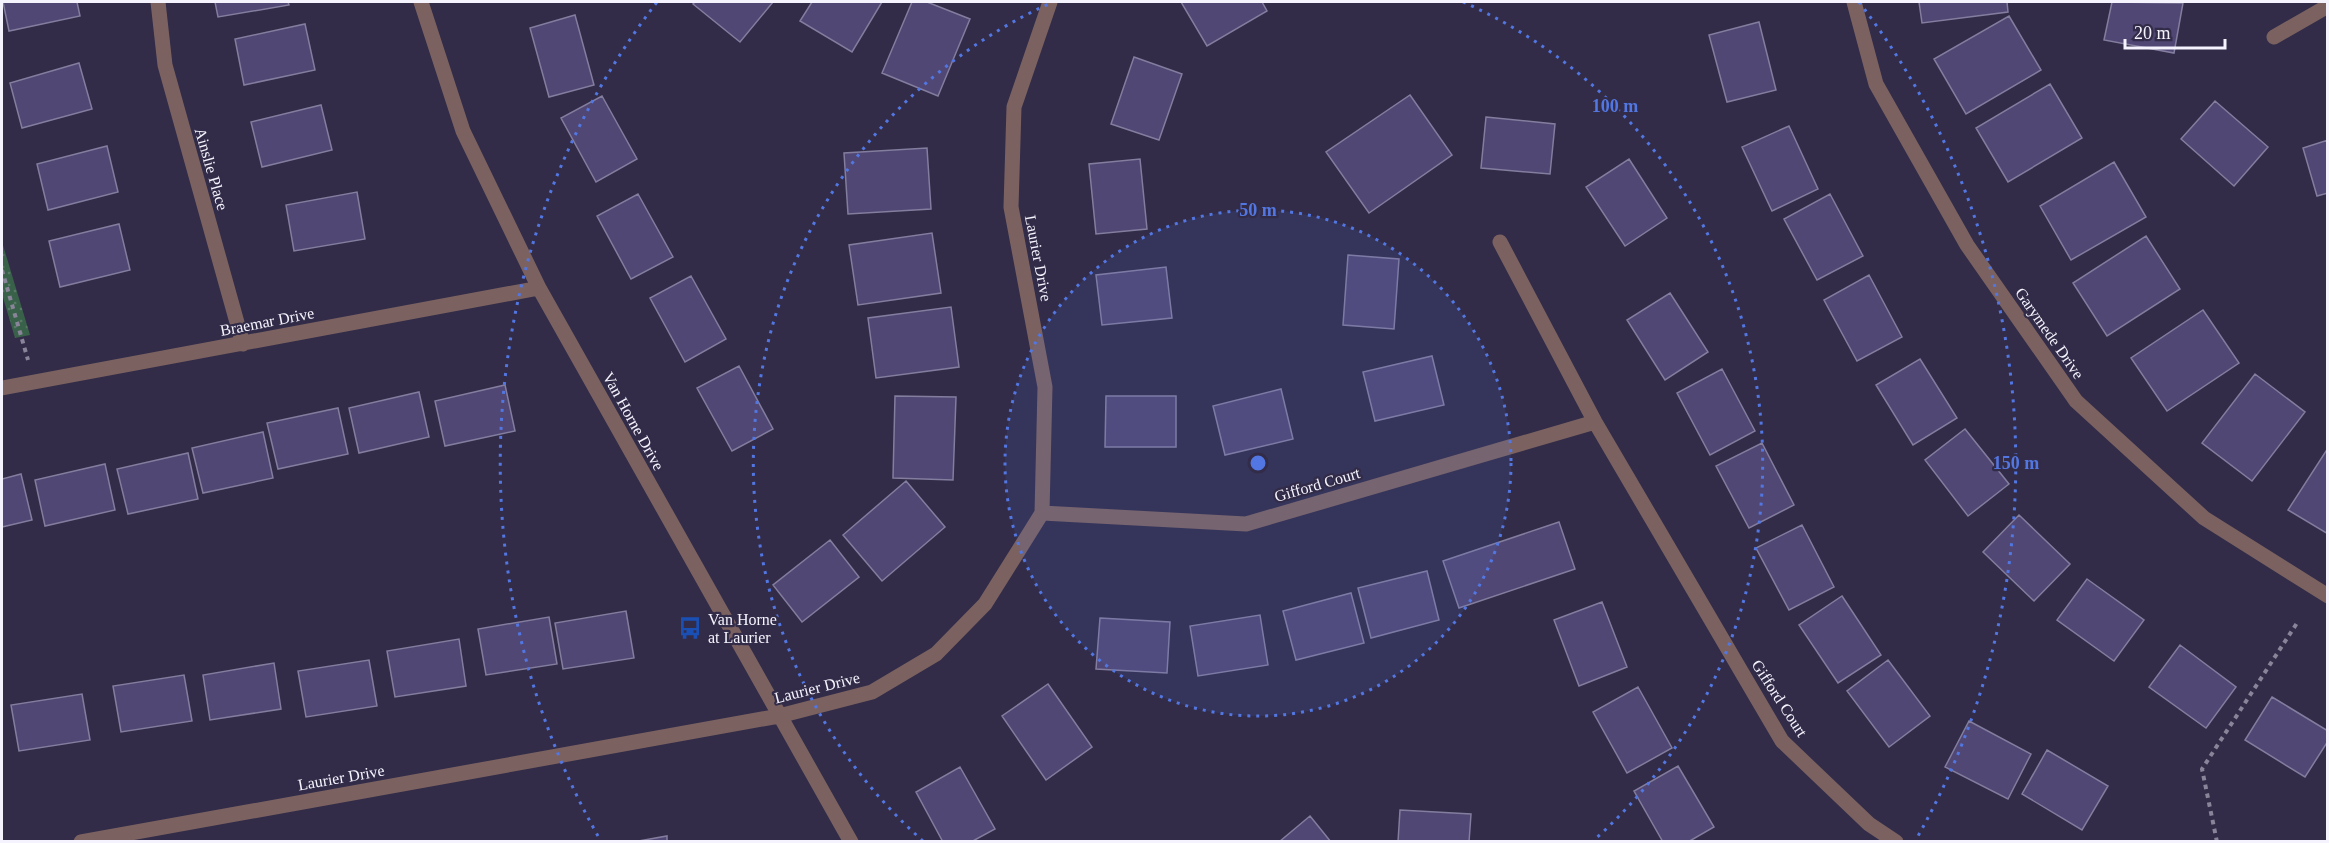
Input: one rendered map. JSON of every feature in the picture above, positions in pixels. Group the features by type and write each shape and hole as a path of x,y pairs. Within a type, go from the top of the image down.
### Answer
{"street":[{"name":"Ainslie Place","path":"158,2 165,65 243,344"},
{"name":"Van Horne Drive","path":"421,2 463,131 539,288 850,842"},
{"name":"Laurier Drive","path":"81,842 779,716 872,692 936,654 985,604 1042,513 1045,387 1011,207 1014,107 1050,2"},
{"name":"Garymede Drive","path":"1854,2 1876,84 1967,245 2076,401 2204,518 2328,596"},
{"path":"2274,37 2328,6"},
{"name":"Gifford Court","path":"1500,242 1594,422 1782,741 1869,824 1896,842"},
{"name":"Braemar Drive","path":"2,388 539,288"},
{"name":"Gifford Court","path":"1042,513 1246,524 1594,422"}],"path":[{"path":"2,270 36,383"},
{"path":"2217,842 2202,768 2297,623"}],"green space":[{"path":"2,242 30,335 15,338 2,294"}],"building":[{"path":"3,2 77,2 80,16 9,31"},
{"path":"215,2 288,2 289,5 218,17"},
{"path":"695,2 773,2 740,42 693,4"},
{"path":"812,2 882,2 852,52 800,21"},
{"path":"912,2 927,2 970,19 938,96 882,73"},
{"path":"1181,2 1262,2 1267,11 1207,46"},
{"path":"1919,2 2007,2 2008,12 1922,23"},
{"path":"2112,2 2183,3 2174,53 2104,40"},
{"path":"575,15 594,85 549,97 530,28"},
{"path":"2009,16 2041,70 1966,114 1934,59"},
{"path":"1759,22 1776,90 1727,102 1709,35"},
{"path":"305,24 315,70 244,85 235,39"},
{"path":"1134,57 1182,74 1159,140 1111,124"},
{"path":"79,63 92,109 22,128 10,83"},
{"path":"2050,84 2082,138 2008,182 1976,128"},
{"path":"1410,95 1452,155 1369,213 1326,152"},
{"path":"602,96 637,159 596,182 561,118"},
{"path":"2215,101 2268,147 2234,186 2181,139"},
{"path":"321,105 332,150 262,167 251,122"},
{"path":"1486,117 1555,124 1550,174 1481,168"},
{"path":"1789,126 1818,189 1772,211 1742,147"},
{"path":"2328,140 2328,193 2317,196 2303,148"},
{"path":"107,146 118,192 48,210 37,164"},
{"path":"927,148 931,209 848,214 844,153"},
{"path":"1140,159 1147,229 1096,234 1089,164"},
{"path":"1629,159 1667,218 1625,246 1586,187"},
{"path":"2114,162 2146,217 2071,260 2040,206"},
{"path":"357,192 365,239 294,251 286,205"},
{"path":"638,194 673,257 631,279 597,216"},
{"path":"1830,194 1863,256 1817,280 1784,219"},
{"path":"119,224 130,270 60,287 49,241"},
{"path":"932,233 941,293 858,305 849,245"},
{"path":"2146,236 2180,289 2107,336 2073,283"},
{"path":"1348,255 1399,259 1394,329 1343,325"},
{"path":"1166,267 1172,318 1102,325 1096,275"},
{"path":"1869,275 1902,337 1857,361 1824,300"},
{"path":"691,276 726,339 685,362 650,298"},
{"path":"1670,293 1708,352 1665,380 1627,320"},
{"path":"951,307 959,367 876,378 868,318"},
{"path":"2203,310 2239,363 2167,411 2131,358"},
{"path":"1432,356 1444,405 1375,421 1363,372"},
{"path":"1920,359 1957,418 1913,445 1876,385"},
{"path":"739,366 773,429 732,451 697,388"},
{"path":"1722,369 1755,431 1710,455 1677,393"},
{"path":"2255,374 2305,412 2252,481 2202,443"},
{"path":"505,385 515,431 445,446 435,401"},
{"path":"1281,389 1293,439 1225,455 1213,406"},
{"path":"419,392 429,437 359,453 349,408"},
{"path":"895,396 956,397 953,480 893,478"},
{"path":"1106,396 1176,396 1176,447 1105,447"},
{"path":"338,408 348,454 278,469 267,423"},
{"path":"1965,429 2009,484 1968,516 1925,460"},
{"path":"263,432 273,478 203,493 192,448"},
{"path":"1762,443 1794,505 1749,528 1716,466"},
{"path":"2328,448 2328,534 2288,510"},
{"path":"188,453 198,499 128,514 117,469"},
{"path":"105,464 115,510 45,526 35,480"},
{"path":"21,474 32,520 2,527 2,479"},
{"path":"906,481 945,527 882,581 843,535"},
{"path":"2019,515 2070,564 2034,601 1983,552"},
{"path":"1559,522 1575,569 1459,608 1443,561"},
{"path":"1802,525 1834,587 1789,610 1756,548"},
{"path":"830,540 859,577 802,622 773,585"},
{"path":"1427,571 1439,620 1371,638 1358,588"},
{"path":"2087,579 2144,620 2114,661 2057,620"},
{"path":"1351,593 1364,643 1296,660 1283,611"},
{"path":"1842,596 1881,655 1838,683 1799,625"},
{"path":"1602,602 1627,667 1579,686 1554,620"},
{"path":"626,611 634,658 563,669 555,623"},
{"path":"1260,615 1268,665 1198,676 1190,626"},
{"path":"549,617 557,664 486,675 478,629"},
{"path":"1100,618 1170,622 1167,673 1096,669"},
{"path":"459,639 466,686 395,697 387,651"},
{"path":"2180,645 2236,687 2206,728 2149,687"},
{"path":"369,660 377,706 306,717 298,671"},
{"path":"1888,660 1930,716 1889,747 1847,691"},
{"path":"274,663 281,709 210,720 203,675"},
{"path":"184,675 192,721 121,732 113,686"},
{"path":"1048,684 1092,747 1046,780 1002,716"},
{"path":"1638,687 1672,748 1627,773 1593,712"},
{"path":"82,694 90,740 19,751 11,705"},
{"path":"2272,697 2328,731 2328,741 2305,777 2245,740"},
{"path":"1969,721 2031,754 2008,799 1945,767"},
{"path":"2047,750 2108,786 2082,830 2022,794"},
{"path":"1678,766 1714,827 1688,842 1663,842 1634,791"},
{"path":"960,767 995,829 971,842 943,842 916,792"},
{"path":"1400,810 1471,814 1469,842 1398,842"},
{"path":"1310,816 1331,842 1279,842"},
{"path":"667,836 667,842 633,842"}],"place":[{"name":"Van Horne at Laurier","path":"690,628"}]}
